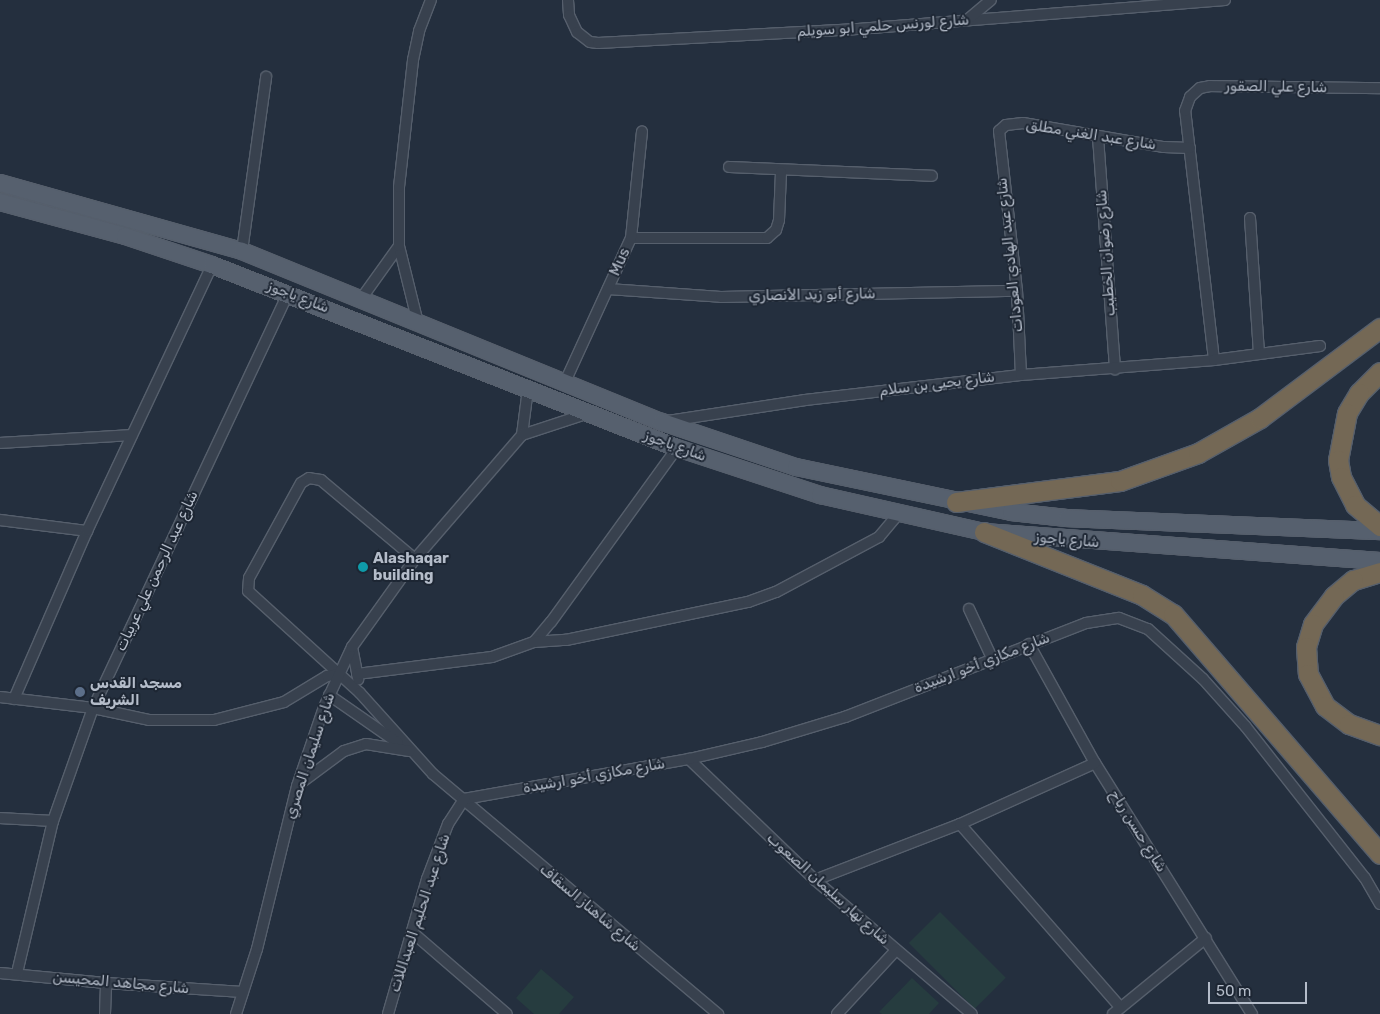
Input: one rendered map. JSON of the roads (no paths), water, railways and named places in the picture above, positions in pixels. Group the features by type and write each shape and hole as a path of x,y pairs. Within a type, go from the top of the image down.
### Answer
{"highway":[{"path":"956,502 1120,481 1198,453 1260,418 1380,328"},
{"path":"1380,372 1359,393 1347,413 1338,460 1340,477 1355,505 1380,526"},
{"path":"984,532 1142,595 1173,614 1380,854"},
{"path":"1380,572 1353,580 1334,596 1313,624 1306,647 1308,674 1325,706 1349,724 1380,735"}],"main road":[{"name":"شارع ياجوز","path":"0,183 242,251 662,422 796,467 956,502 1067,518 1380,531"},
{"name":"شارع ياجوز","path":"0,202 125,236 288,293 677,448 820,495 984,532 1380,561"}],"street":[{"path":"418,323 399,246 401,160 407,98 419,32 431,0"},
{"name":"شارع لورنس حلمي ابو سويلم","path":"568,0 569,15 577,32 590,42 598,43 966,20 1225,0"},
{"path":"966,20 991,0"},
{"path":"242,251 266,77"},
{"name":"شارع علي الصقور","path":"1190,148 1185,111 1190,97 1210,86 1380,88"},
{"name":"شارع عبد الغني مطلق","path":"998,136 1002,127 1017,123 1098,137 1190,148"},
{"name":"Mus","path":"565,382 631,238 642,132"},
{"name":"شارع عبد الهادي العودات","path":"998,136 1017,291 1021,375"},
{"name":"شارع رضوان الخطيب","path":"1098,137 1115,369"},
{"path":"1190,148 1214,360"},
{"path":"729,167 781,172 932,176"},
{"path":"631,238 767,238 776,230 781,172"},
{"path":"1250,218 1259,354"},
{"path":"361,298 399,246"},
{"path":"14,699 88,531 212,266"},
{"name":"شارع أبو زيد الأنصاري","path":"608,289 720,297 1017,291"},
{"name":"شارع عبد الرحمن علي عربيات","path":"17,973 53,821 93,708 288,293"},
{"name":"شارع يحيى بن سلام","path":"662,422 805,400 1021,375 1214,360 1320,346"},
{"path":"528,389 522,435 590,413"},
{"name":"شارع سليمان المصري","path":"236,1014 297,786 329,695 352,647 415,559 522,435"},
{"path":"0,443 132,436"},
{"path":"534,642 552,622 677,448"},
{"path":"409,751 360,693 248,591 249,578 301,483 310,478 321,480 415,559"},
{"path":"356,674 492,657 534,642 566,640 748,602 776,592 871,542 898,514"},
{"path":"0,520 88,531"},
{"path":"969,609 992,658"},
{"name":"شارع مكازي أخو ارشيدة","path":"464,799 689,759 845,717 1029,644 1110,618 1129,620 1148,629 1182,657 1246,727 1365,878 1380,904"},
{"name":"شارع حسن رباح","path":"1029,644 1095,763 1252,1014"},
{"path":"352,647 360,693"},
{"path":"0,697 93,708 149,720 214,720 284,702 327,676 339,674"},
{"path":"329,695 409,751 464,799"},
{"path":"297,786 329,760 366,744 409,751"},
{"name":"شارع نهار سليمان الصعوب","path":"689,759 815,880 972,1014"},
{"path":"815,880 960,824 1095,763"},
{"name":"شارع عبد الحليم العبداللات","path":"388,1014 412,932 448,824 464,799"},
{"name":"شارع شاهناز السقاف","path":"464,799 718,1014"},
{"path":"0,818 53,821"},
{"path":"960,824 1116,1011 1206,938"},
{"path":"412,932 507,1014"},
{"path":"836,1014 896,950"},
{"name":"شارع مجاهد المحيسن","path":"0,973 17,973 106,984 243,992"},
{"path":"105,1014 106,984"}],"place":[{"name":"Alashaqar building","path":"363,567"},
{"name":"مسجد القدس الشريف","path":"80,692"}]}
